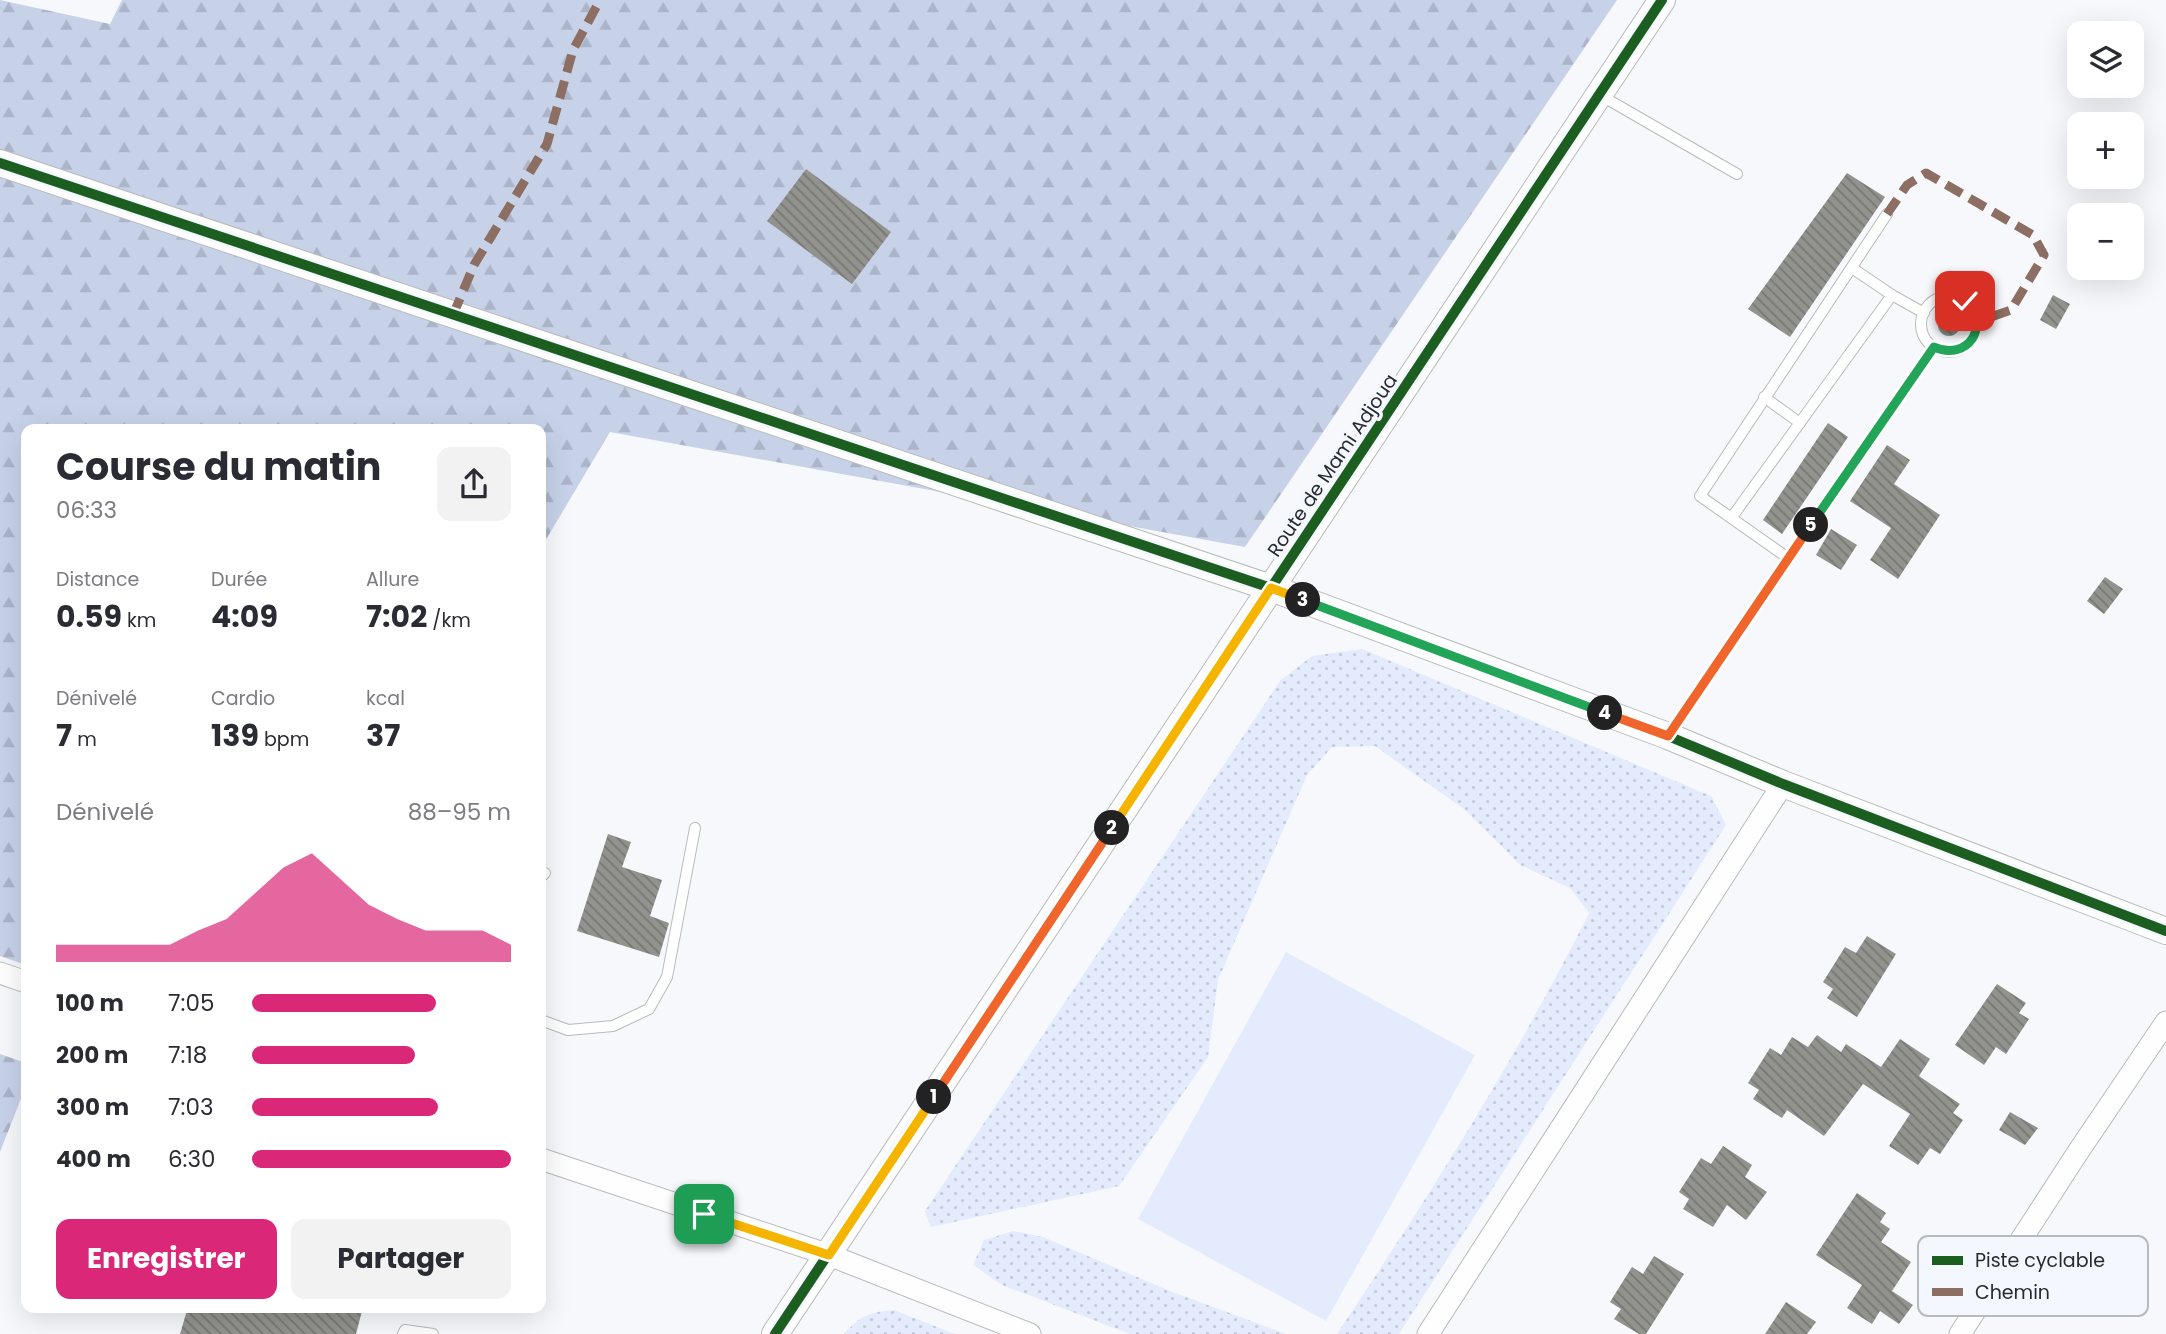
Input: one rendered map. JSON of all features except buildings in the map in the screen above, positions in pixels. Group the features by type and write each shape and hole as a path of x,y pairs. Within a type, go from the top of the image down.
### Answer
{"street":[{"name":"Route de Mami Adjoua","path":"775,1334 1662,0"},
{"path":"0,163 1271,588 1668,736 1783,784 2166,931"},
{"path":"1428,1334 1783,784"},
{"path":"0,973 21,980"},
{"path":"2024,1236 2166,1022"},
{"path":"546,1161 829,1255 1030,1334"},
{"path":"1960,1334 1972,1316"}],"lane":[{"path":"1600,94 1737,174"},
{"path":"1788,558 1700,496 1887,214"},
{"path":"1852,268 1924,313"},
{"path":"1732,517 1892,295"},
{"path":"1950,296 1965,301 1975,314 1976,330 1967,345 1951,351 1934,347 1928,342 1922,328 1924,313 1934,300 1950,296"},
{"path":"1668,736 1934,347"},
{"path":"1764,397 1800,423"},
{"path":"546,1022 568,1030 613,1026 649,1009 667,977 695,828"},
{"path":"403,1334 405,1330 433,1334"}],"shaded area":[{"path":"1362,649 1711,796 1726,825 1399,1334 1337,1334 1470,1127 1532,1021 1589,913 1570,888 1520,865 1464,809 1375,746 1332,747 1307,775 1218,980 1208,1057 1119,1186 931,1227 925,1211 1280,681 1312,656"},
{"path":"1286,952 1475,1055 1326,1321 1138,1219"},
{"path":"1013,1231 1043,1237 1170,1291 1286,1334 1130,1334 1002,1285 973,1265 984,1240"},
{"path":"894,1310 955,1334 844,1334 866,1316"}],"green space":[{"path":"0,0 110,24 122,0 1617,0 1245,547 610,432 546,540 546,424 21,424 21,963 0,956"},
{"path":"0,1054 21,1061 21,1099 0,1152"}],"marked path":[{"path":"453,315 474,265 547,144 573,50 600,0"},
{"path":"1887,214 1907,185 1926,173 2033,235 2044,255 2011,310 1977,322"}],"cycle path":[{"path":"775,1334 1662,0"},
{"path":"0,163 1271,588 1668,736 1783,784 2166,931"}],"route":[{"path":"704,1214 829,1255 1271,588 1668,736 1934,347 1959,350 1973,339 1977,322 1971,306 1965,301"}]}
